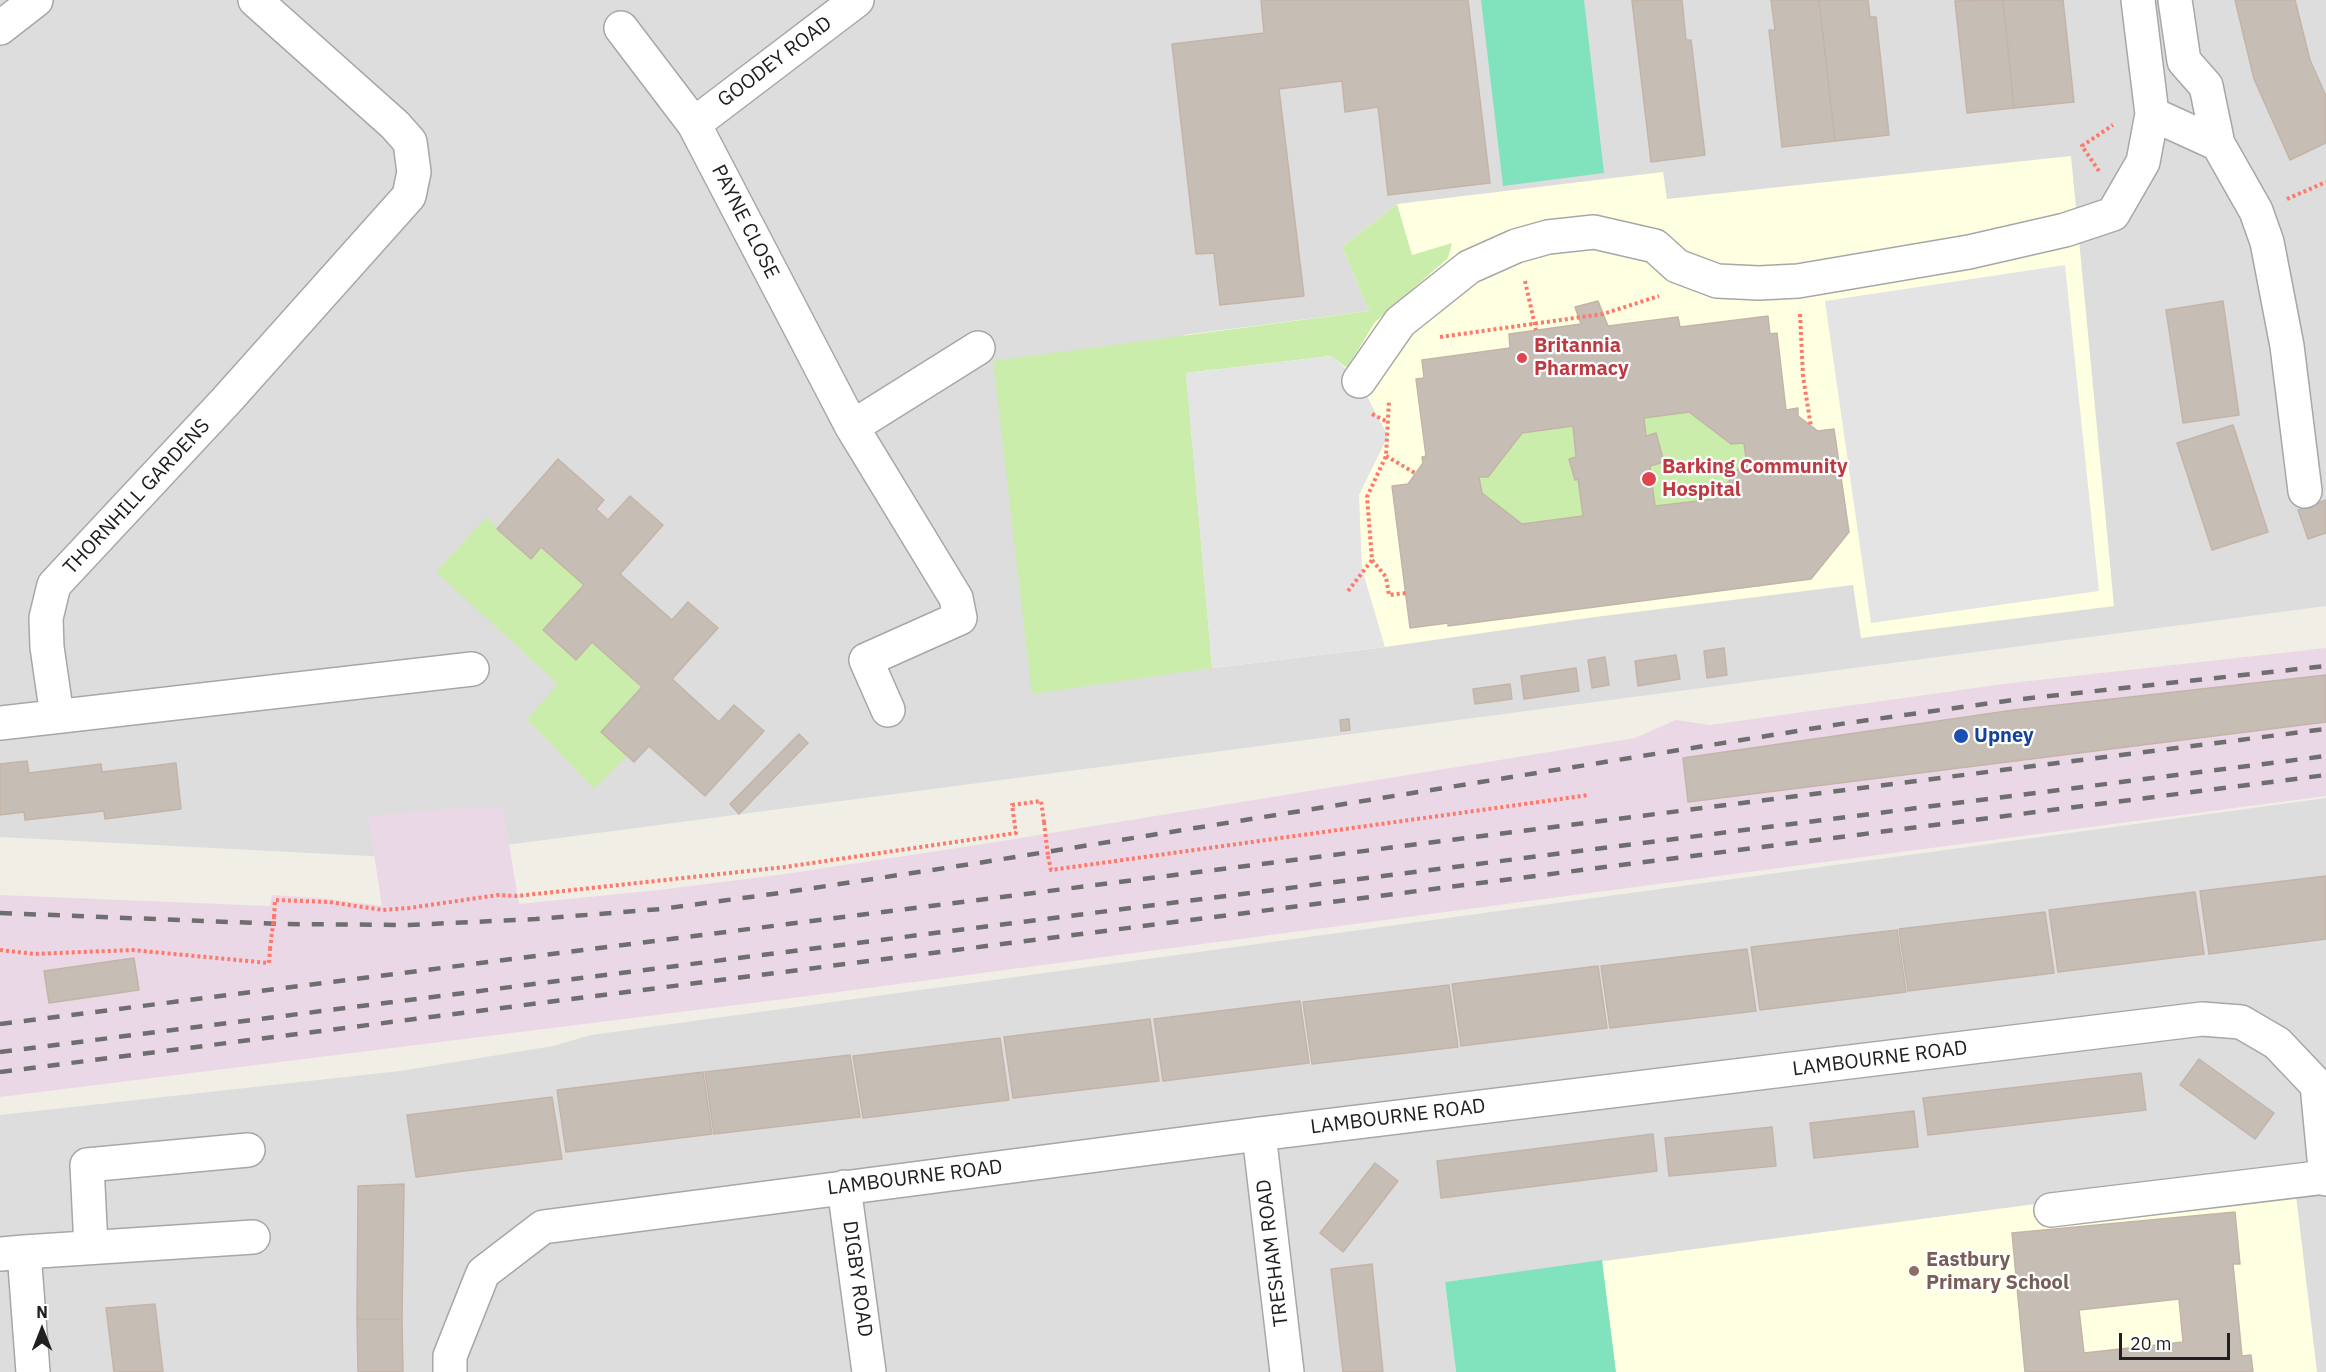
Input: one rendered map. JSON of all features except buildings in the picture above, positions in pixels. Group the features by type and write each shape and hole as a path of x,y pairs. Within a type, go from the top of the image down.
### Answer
{"street":[{"path":"0,28 36,0"},
{"name":"THORNHILL GARDENS","path":"57,716 47,647 46,618 54,585 225,402 409,196 414,172 410,142 395,124 255,0"},
{"name":"GOODEY ROAD","path":"694,124 857,0"},
{"path":"1359,381 1400,322 1469,267 1516,246 1548,237 1594,232 1655,246 1677,266 1717,281 1759,283 1798,281 1969,252 2065,230 2113,214 2143,162 2152,114 2138,0"},
{"path":"2175,0 2184,61 2206,86 2218,144 2256,211 2267,242 2287,346 2305,491"},
{"name":"PAYNE CLOSE","path":"621,28 694,124 852,427 897,505 956,598 960,618 866,660 888,710"},
{"path":"2152,114 2218,144"},
{"path":"852,427 978,348"},
{"path":"0,723 472,669"},
{"name":"LAMBOURNE ROAD","path":"450,1372 450,1356 483,1273 543,1227 1259,1134 2202,1019 2241,1022 2277,1043 2321,1083 2326,1178"},
{"name":"TRESHAM ROAD","path":"1259,1134 1287,1372"},
{"path":"91,1248 87,1165 248,1150"},
{"path":"2052,1210 2326,1178"},
{"name":"DIGBY ROAD","path":"844,1187 869,1372"},
{"path":"33,1372 28,1294 12,1253 253,1237"}],"path":[{"path":"2100,173 2082,146 2114,124"},
{"path":"1516,246 1536,330"},
{"path":"1798,281 1803,376 1811,427"},
{"path":"1431,338 1603,314 1668,294"},
{"path":"1389,394 1386,456 1367,497 1372,560 1386,577 1389,595 1406,594"},
{"path":"1386,456 1415,473"},
{"path":"1348,591 1372,560"},
{"path":"0,950 35,954 132,950 268,963 275,900 329,902 384,910 498,895 517,896 785,867 1016,833 1012,805 1041,801 1051,870 1589,795"}],"shaded area":[{"path":"0,0 2326,0 2326,606 407,858 0,837"},
{"name":"Barking Community Hospital","path":"2071,156 2114,606 1861,638 1853,585 1212,668 1184,335 1369,311 1342,247 1397,204 1663,172 1667,199"},
{"path":"2065,265 2099,591 1871,623 1825,301"},
{"path":"1332,356 1359,381 1388,436 1359,495 1362,569 1385,647 1212,668 1186,373"},
{"path":"2326,648 2326,796 800,997 0,1097 0,895 270,906 272,895 382,906 368,816 458,808 503,808 519,904 785,874 977,845 1635,738 1676,720 1710,725 2011,683"},
{"path":"2326,798 2326,1372 0,1372 0,1115 400,1071 553,1046 591,1035"},
{"name":"Eastbury Primary School","path":"2293,1170 2317,1372 1456,1372 1445,1282"}],"green space":[{"path":"1481,0 1584,0 1604,173 1503,186"},
{"path":"1397,204 1412,255 1452,243 1448,258 1375,322 1347,368 1331,356 1186,373 1212,668 1032,694 993,361 1369,311 1342,247"},
{"path":"1689,412 1731,444 1744,443 1746,459 1715,499 1655,506 1650,466 1664,462 1656,434 1646,436 1644,418"},
{"path":"1573,426 1576,457 1569,459 1575,480 1578,479 1583,516 1522,524 1482,493 1479,477 1488,476 1522,433"},
{"path":"486,517 531,559 541,547 584,585 544,630 576,660 592,642 642,687 601,732 627,756 594,789 527,719 558,684 436,572"},
{"path":"1602,1260 1616,1372 1456,1372 1445,1282"}],"railway":[{"path":"0,913 282,924 409,925 536,919 661,909 978,863 1847,723 2013,700 2326,666"},
{"path":"0,1024 2326,729"},
{"path":"0,1052 2326,756"},
{"path":"0,1072 2326,775"}],"place":[{"name":"Britannia Pharmacy","path":"1522,358"},
{"name":"Barking Community Hospital","path":"1649,479"},
{"name":"Upney","path":"1961,736"},
{"name":"Eastbury Primary School","path":"1914,1271"}]}
